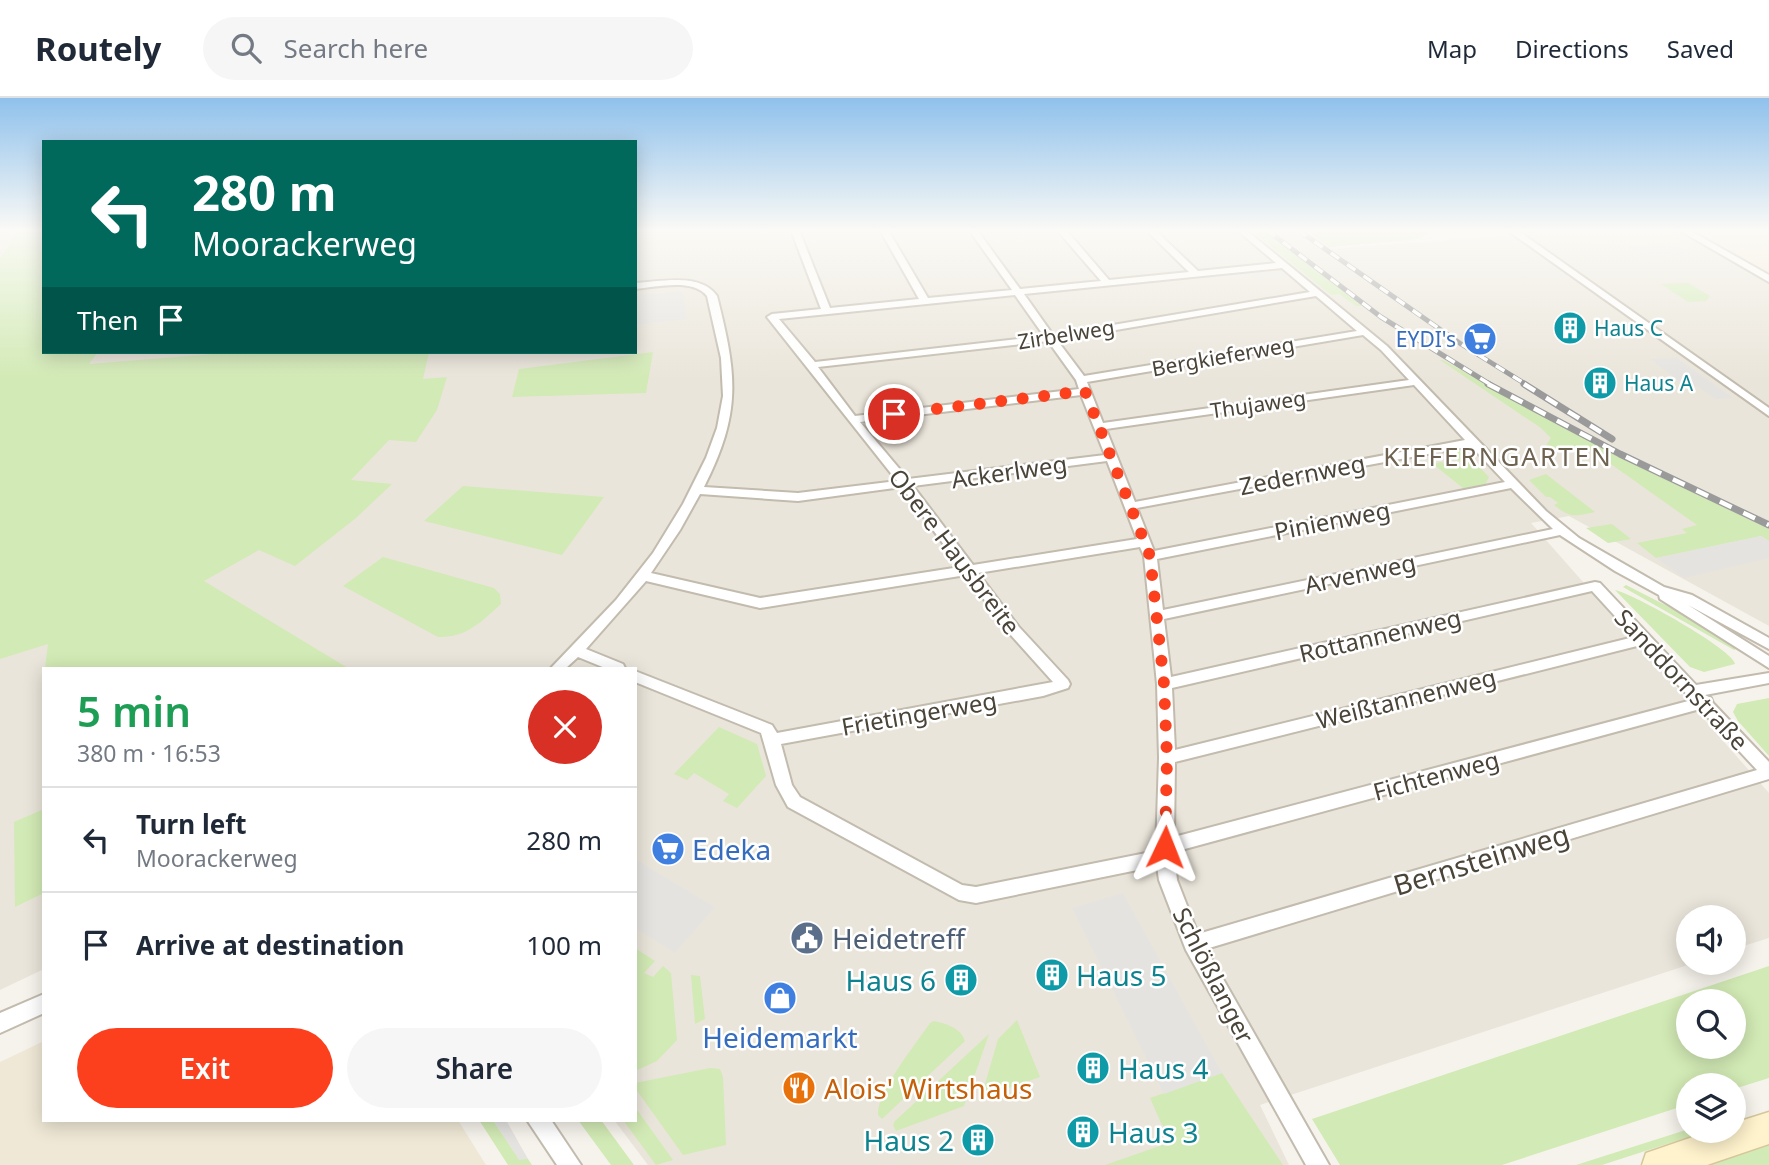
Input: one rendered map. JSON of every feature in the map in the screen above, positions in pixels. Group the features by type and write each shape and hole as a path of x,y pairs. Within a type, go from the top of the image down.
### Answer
{"main road":[{"path":"1658,1165 1769,1128"}],"street":[{"path":"815,280 827,312 1132,280"},
{"path":"912,280 925,302"},
{"name":"Schlößlanger","path":"1008,280 1052,338 1083,386 1148,549 1164,684 1167,758 1165,852 1168,880 1193,944 1318,1165"},
{"path":"1302,280 1366,332 1562,531 1659,590 1674,603 1769,663"},
{"path":"1582,280 1769,412"},
{"path":"559,667 577,651 644,576 687,510 715,450 728,397 727,367 712,296 701,285 688,283 637,286"},
{"name":"Zirbelweg","path":"812,365 1052,338 1319,293"},
{"name":"Obere Hausbreite","path":"827,312 772,317 906,485 1014,630 1063,684"},
{"name":"Bergkieferweg","path":"854,419 1083,386 1366,332"},
{"name":"Thujaweg","path":"1100,427 1416,382"},
{"name":"Zedernweg","path":"1131,506 1472,442"},
{"name":"Ackerlweg","path":"696,490 798,497 1112,457"},
{"name":"Pinienweg","path":"644,576 760,603 971,570 1148,549 1513,484"},
{"name":"Arvenweg","path":"1157,616 1562,531"},
{"name":"Sanddornstraße","path":"1595,586 1769,773"},
{"name":"Rottannenweg","path":"1164,684 1595,586"},
{"path":"1659,590 1687,598 1769,644"},
{"name":"Weißtannenweg","path":"1167,758 1645,639"},
{"path":"577,651 616,667"},
{"path":"637,677 758,723 767,729 774,739"},
{"name":"Fichtenweg","path":"774,739 785,792 794,802 959,892 976,895 1165,852 1769,678"},
{"name":"Frietingerweg","path":"774,739 1043,691 1063,684"},
{"name":"Bernsteinweg","path":"1193,944 1769,773"},
{"path":"0,1023 42,1004"},
{"path":"539,1122 570,1165"}],"shaded area":[{"path":"0,280 42,280 42,354 637,354 637,280 1769,280 1769,626 1569,516 1531,523 1769,793 1769,938 1746,945 1746,905 1676,905 1676,969 1260,1105 1289,1165 648,1165 616,1122 637,1122 637,667 42,667 42,970 0,990"},
{"path":"683,291 687,319 637,325 637,296"},
{"path":"1677,358 1733,398 1715,399 1697,386 1687,387 1650,359"},
{"path":"1761,536 1769,541 1769,558 1684,578 1656,558"},
{"path":"637,860 715,907 675,953 637,929"},
{"path":"1123,893 1222,1073 1164,1094 1072,908"},
{"path":"42,1042 42,1122 459,1122 486,1165 0,1165 0,1062"},
{"path":"494,1122 507,1122 528,1159 519,1160"}],"green space":[{"path":"0,280 42,280 42,354 96,354 89,364 213,354 429,354 423,379 447,377 437,410 416,442 389,440 351,480 392,484 356,518 295,566 259,550 204,581 346,667 45,667 48,644 0,659"},
{"path":"1312,280 1328,280 1362,306 1356,306 1339,294 1331,295"},
{"path":"1688,283 1710,296 1706,301 1688,302 1661,284"},
{"path":"653,352 646,393 512,397 519,369"},
{"path":"1440,360 1615,455 1769,529 1769,541 1761,536 1656,558 1637,543 1687,533 1682,529 1697,525 1591,450 1576,452 1569,447 1550,451 1545,447 1551,438 1541,428"},
{"path":"1443,449 1464,451 1489,477 1485,485 1464,489 1433,464 1442,462 1447,467 1464,466 1453,454 1447,454"},
{"path":"1546,474 1595,512 1574,515 1565,513 1554,505 1558,503 1546,497 1529,480"},
{"path":"463,486 604,497 562,555 424,521"},
{"path":"1612,524 1631,539 1608,543 1586,528"},
{"path":"383,557 494,588 500,594 501,604 480,623 465,632 438,637 343,586"},
{"path":"1626,585 1677,611 1738,648 1734,650 1623,587"},
{"path":"1615,590 1660,611 1701,635 1735,664 1704,672 1690,667"},
{"path":"1769,698 1769,756 1733,712 1737,704"},
{"path":"719,727 757,744 766,776 737,808 723,801 729,794 694,773 687,780 674,774"},
{"path":"42,810 42,894 15,907 14,822"},
{"path":"637,949 655,961 644,973 653,977 663,966 671,973 677,1040 657,1061 637,1070"},
{"path":"1769,966 1769,1078 1746,1085 1746,1073 1676,1073 1676,1108 1502,1165 1340,1165 1312,1119 1676,997 1676,1059 1746,1059 1746,989 1700,989"},
{"path":"691,975 700,976 705,1019 695,1024"},
{"path":"1017,1020 1040,1077 981,1098 998,1039"},
{"path":"934,1021 957,1030 965,1041 882,1119 878,1115 879,1105 890,1081"},
{"path":"989,1034 964,1106 896,1131 893,1125 895,1121"},
{"path":"710,1068 720,1069 723,1077 726,1145 683,1155 637,1091 637,1083"},
{"path":"1222,1073 1283,1165 1105,1165 1174,1141 1161,1123 1150,1098"},
{"path":"637,1110 673,1160 656,1165 624,1122 637,1122"},
{"path":"480,1122 494,1122 519,1159 528,1159 532,1165 508,1165"},
{"path":"579,1122 602,1122 634,1165 611,1165"},
{"path":"1676,1133 1676,1141 1602,1165 1576,1165"},
{"path":"1769,1144 1769,1165 1705,1165"}],"railway":[{"path":"1332,280 1381,317 1491,385"},
{"path":"1369,280 1461,344 1527,385"},
{"path":"1488,384 1620,454 1769,525"},
{"path":"1524,384 1612,439"}],"place":[{"name":"Haus C","path":"1570,328"},
{"name":"EYDI's","path":"1480,339"},
{"name":"Haus A","path":"1600,383"},
{"name":"Edeka","path":"668,849"},
{"name":"Heidetreff","path":"807,938"},
{"name":"Haus 5","path":"1052,975"},
{"name":"Haus 6","path":"961,980"},
{"name":"Heidemarkt","path":"780,998"},
{"name":"Haus 4","path":"1093,1068"},
{"name":"Alois' Wirtshaus","path":"799,1088"},
{"name":"Haus 3","path":"1083,1132"},
{"name":"Haus 2","path":"978,1140"}],"district":[{"name":"KIEFERNGARTEN","path":"1498,456"}],"route":[{"path":"894,414 1085,391 1150,556 1164,684 1167,758 1165,847"}]}
